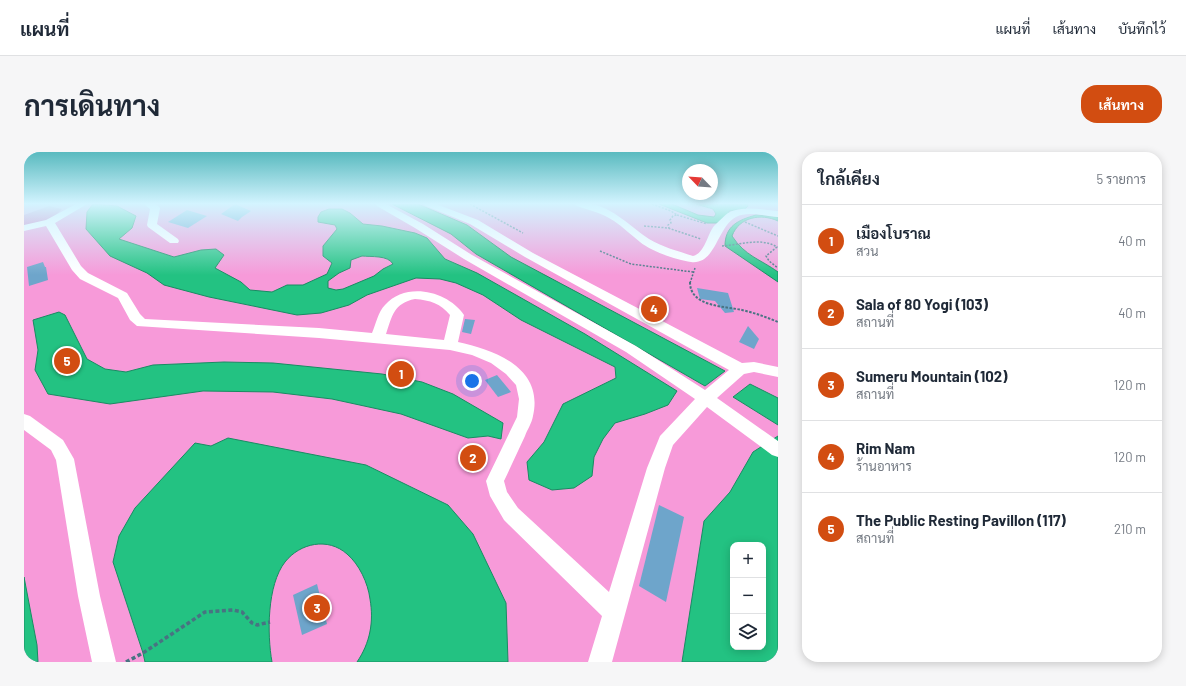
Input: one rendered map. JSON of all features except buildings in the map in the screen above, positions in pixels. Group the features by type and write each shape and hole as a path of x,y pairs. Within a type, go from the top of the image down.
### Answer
{"lane":[{"path":"52,228 76,268 84,276 123,296 135,317 142,323 319,333 450,345 476,351 496,359 511,370 523,383 527,399 525,417 495,481 499,496 511,514 613,611"},
{"path":"154,228 181,243"},
{"path":"422,228 468,257 631,349 706,398 755,435 778,450"},
{"path":"484,228 529,255 740,369"},
{"path":"629,228 645,241 663,250 692,259 699,258 708,249 719,228"},
{"path":"377,339 388,308 396,302 422,295 434,297 443,301 452,307 457,315 450,345"},
{"path":"600,662 613,611 656,468 666,441 706,398 740,369 754,367 778,372"},
{"path":"24,421 57,445 65,459 89,596 104,662"}],"path":[{"path":"513,228 523,233"},
{"path":"634,232 639,228"},
{"path":"669,228 711,242"},
{"path":"759,228 778,236"},
{"path":"725,246 761,242 774,244 777,247 776,249 769,252 766,256 769,261 778,268"},
{"path":"600,251 632,264 693,272"},
{"path":"692,259 696,266 690,279 690,288 694,295 702,301 716,306 768,317 778,322"},
{"path":"126,662 143,653 205,612 233,610 242,612 252,623 257,625 270,622"}],"shaded area":[{"path":"24,228 778,228 778,662 24,662"},
{"path":"132,228 119,239 174,257 201,250 216,249 224,255 215,268 241,282 250,290 272,292 287,285 303,285 327,274 332,263 323,256 323,246 336,228 390,228 415,233 427,238 445,259 477,273 585,334 677,391 668,405 615,423 603,439 594,457 592,476 574,488 552,490 529,480 527,462 544,442 563,404 616,378 615,367 521,320 483,295 456,283 440,279 416,278 367,295 349,305 321,313 297,315 209,297 164,285 147,273 110,256 86,229","holes":["362,256 387,259 393,264 374,276 343,289 336,290 328,288 328,281 339,273 350,268 351,260"]},
{"path":"439,228 471,228 511,257 725,371 705,386 476,254 451,234"},
{"path":"737,228 732,236 742,248 778,272 778,282 725,246 727,233 730,229"},
{"path":"59,312 65,315 87,359 105,369 126,372 153,365 224,362 273,363 382,374 422,382 453,394 503,423 501,439 488,436 468,438 401,414 332,399 273,392 203,391 110,404 48,394 35,370 38,350 33,320"},
{"path":"750,384 778,398 778,425 733,397"},
{"path":"778,436 778,662 682,662 704,521 730,492 753,452"},
{"path":"228,438 366,465 448,505 473,534 506,603 508,662 357,662 365,647 370,632 371,608 367,587 359,568 347,554 331,545 314,544 298,550 285,562 275,583 269,624 272,662 145,662 113,562 119,536 135,508 195,443 211,446"},
{"path":"24,577 37,645 38,662 24,662"}],"place":[{"name":"Rim Nam","path":"654,309"},
{"name":"The Public Resting Pavillon (117)","path":"67,361"},
{"name":"เมืองโบราณ","path":"401,374"},
{"name":"Sala of 80 Yogi (103)","path":"473,458"},
{"name":"Sumeru Mountain (102)","path":"317,608"}]}
